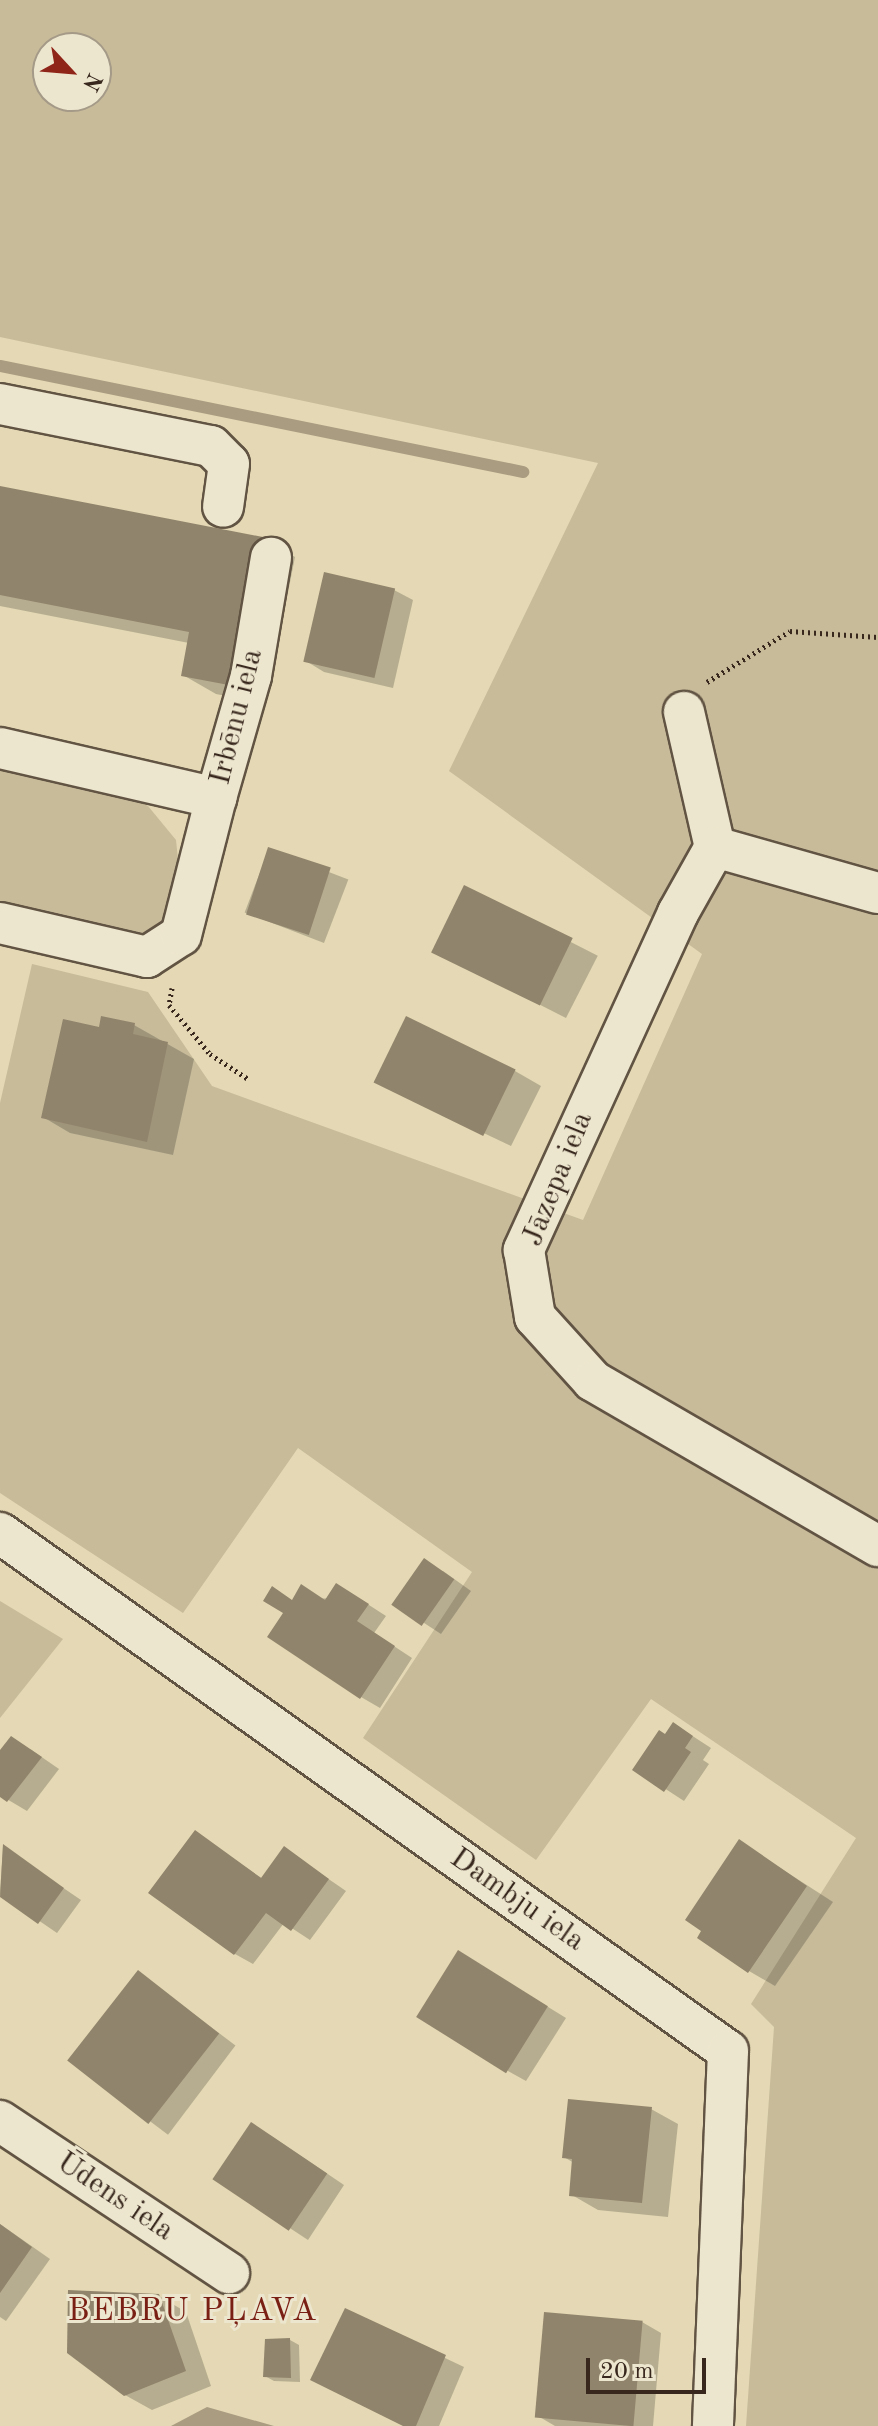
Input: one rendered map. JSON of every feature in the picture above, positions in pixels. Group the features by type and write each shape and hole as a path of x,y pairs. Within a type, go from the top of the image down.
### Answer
{"street":[{"path":"0,404 211,446 229,464 223,507"},
{"name":"Irbēnu iela","path":"0,748 216,798 251,676 271,558"},
{"path":"684,712 715,847 878,893"},
{"path":"0,923 147,957 181,935 216,798"},
{"name":"Jāzepa iela","path":"715,847 678,913 524,1250 535,1317 593,1381 878,1546"},
{"name":"Dambju iela","path":"0,1533 728,2051 713,2426"},
{"name":"Ūdens iela","path":"0,2121 229,2273"}],"path":[{"path":"684,712 712,675 790,631 878,637"},
{"path":"181,935 169,1005 210,1054 248,1079"}],"shaded area":[{"path":"0,0 878,0 878,2426 746,2426 774,2027 751,2004 856,1838 651,1699 536,1860 363,1738 472,1572 298,1448 183,1613 0,1493 0,1103 32,964 148,992 212,1086 583,1220 702,954 449,771 598,463 0,337"},
{"path":"0,765 119,791 148,806 176,840 181,889 151,939 0,914"},
{"path":"0,1601 63,1639 0,1718"},
{"path":"207,2407 274,2426 171,2426"}],"building":[{"path":"0,486 263,537 234,686 181,676 189,632 0,595"},
{"path":"324,572 395,588 374,678 303,662"},
{"path":"268,847 331,867 309,935 246,915"},
{"path":"464,885 573,938 540,1005 431,952"},
{"path":"101,1016 135,1023 133,1034 168,1042 147,1142 41,1118 63,1019 99,1027"},
{"path":"406,1016 516,1069 483,1136 374,1083"},
{"path":"424,1558 454,1579 422,1626 391,1605"},
{"path":"336,1583 369,1604 357,1621 395,1646 360,1699 267,1637 283,1613 263,1601 272,1586 292,1600 301,1584 325,1600"},
{"path":"673,1722 693,1736 685,1748 691,1752 664,1792 632,1770 659,1730 665,1734"},
{"path":"11,1736 42,1757 7,1802 0,1797 0,1750"},
{"path":"195,1830 261,1878 284,1846 329,1879 291,1931 266,1913 234,1955 148,1893"},
{"path":"739,1839 807,1886 748,1973 697,1938 701,1931 685,1920"},
{"path":"3,1844 64,1888 38,1924 0,1897"},
{"path":"458,1950 548,2006 506,2073 416,2017"},
{"path":"138,1970 219,2033 148,2124 67,2061"},
{"path":"568,2099 652,2107 642,2203 569,2196 572,2159 562,2158"},
{"path":"251,2122 327,2173 289,2231 212,2179"},
{"path":"0,2224 32,2247 0,2293"},
{"path":"68,2290 159,2294 186,2371 124,2396 67,2353"},
{"path":"345,2308 446,2355 416,2426 403,2426 310,2380"},
{"path":"544,2312 643,2321 633,2426 535,2418"},
{"path":"290,2338 291,2378 263,2377 265,2339"}],"waterway":[{"path":"0,366 523,472"}],"district":[{"name":"BEBRU PĻAVA","path":"193,2312"}]}
